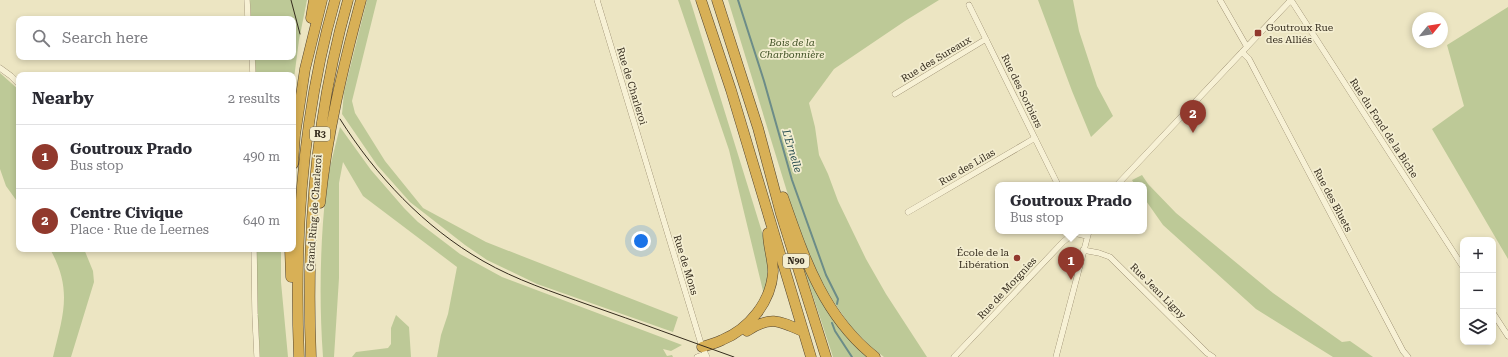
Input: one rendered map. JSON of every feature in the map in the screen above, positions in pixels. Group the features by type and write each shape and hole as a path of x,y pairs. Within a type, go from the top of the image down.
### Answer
{"highway":[{"path":"305,70 305,52 314,0"},
{"path":"296,128 305,70 322,0"},
{"name":"Grand Ring de Charleroi","path":"299,357 297,316 299,228 303,173 319,70 335,0"},
{"name":"Grand Ring de Charleroi","path":"311,357 309,271 315,174 321,127 331,70 348,0"},
{"path":"309,271 316,255 320,200 328,142 345,58 360,0"},
{"name":"N90","path":"701,0 713,31 811,357"},
{"name":"N90","path":"717,0 768,165 781,214 826,357"},
{"path":"768,165 777,180 810,270 823,297 852,336 875,357"},
{"path":"703,354 748,324 757,314 765,301 770,289 773,272 768,235 769,219"},
{"path":"290,252 291,285 297,316"},
{"path":"703,354 738,338 758,324 771,320 784,323 802,331"}],"street":[{"path":"246,0 248,16"},
{"name":"Rue de Charleroi","path":"597,0 651,178"},
{"path":"1220,0 1247,47"},
{"path":"1120,182 1291,0"},
{"name":"Rue du Fond de la Biche","path":"1291,0 1460,261"},
{"name":"Rue des Sorbiers","path":"969,5 1057,182"},
{"name":"Rue des Sureaux","path":"894,94 986,39"},
{"name":"Rue des Bluets","path":"1242,52 1249,59 1402,351 1408,357"},
{"path":"252,60 253,72"},
{"path":"0,68 16,81"},
{"name":"Rue des Lilas","path":"908,212 1035,138"},
{"name":"Rue de Mons","path":"651,178 703,354"},
{"name":"Rue de Morgnies","path":"954,357 1072,234"},
{"path":"1056,357 1088,234"},
{"name":"Rue Jean Ligny","path":"1083,250 1110,257 1207,353 1213,357"},
{"path":"254,252 257,357"},
{"path":"1496,318 1508,336"}],"green space":[{"path":"250,0 307,0 299,40 295,72 256,72 255,60 296,60 296,16 251,16"},
{"path":"367,0 377,0 352,101 355,113 385,161 423,208 486,242 678,317 673,332 537,284 487,260 465,245 410,202 377,165 342,114 344,92"},
{"path":"678,0 690,0 762,232 768,264 764,295 729,150"},
{"name":"Bois de la Charbonnière","path":"728,0 939,0 834,69 809,103 815,127 819,155 838,201 866,259 886,294 927,357 884,357 871,347 851,327 823,286 797,224"},
{"path":"1038,0 1073,0 1079,31 1097,86 1113,116 1091,137 1072,91"},
{"path":"1508,7 1508,259 1432,129 1464,106 1448,44"},
{"path":"0,73 16,87 16,200 6,186 0,169"},
{"path":"340,127 371,170 404,208 418,222 460,254 502,277 682,345 671,351 663,349 667,356 672,355 673,357 437,357 441,335 448,314 457,267 363,196 343,162 339,183 339,278 334,357 323,357 321,315 322,231 327,181"},
{"path":"1142,175 1147,182 1133,182 1132,180"},
{"path":"1147,182 1176,213 1273,293 1342,342 1350,341 1373,357 1333,357 1256,309 1163,225 1147,202"},
{"path":"51,252 85,252 93,271 94,282 71,357 53,357 63,315 64,303 62,277"},
{"path":"257,252 281,252 281,282 288,357 260,357 257,300"},
{"path":"803,266 805,266 870,357 833,357"},
{"path":"396,315 409,327 411,357 352,357 356,352 388,348 391,344 391,328"}],"waterway":[{"name":"L'Ernelle","path":"738,0 764,81 792,180 826,275 838,299 837,304"},
{"name":"L'Ernelle","path":"832,323 835,331 852,357"}],"tram line":[{"path":"291,0 295,16"},
{"path":"296,19 300,34"},
{"path":"340,119 369,160 403,199 441,232 483,261 508,274 535,285 734,357"}],"place":[{"name":"Goutroux Rue des Alliés","path":"1258,33"},
{"name":"Centre Civique","path":"1193,133"},
{"name":"École de la Libération","path":"1017,258"},
{"name":"Goutroux Prado","path":"1071,280"}]}
